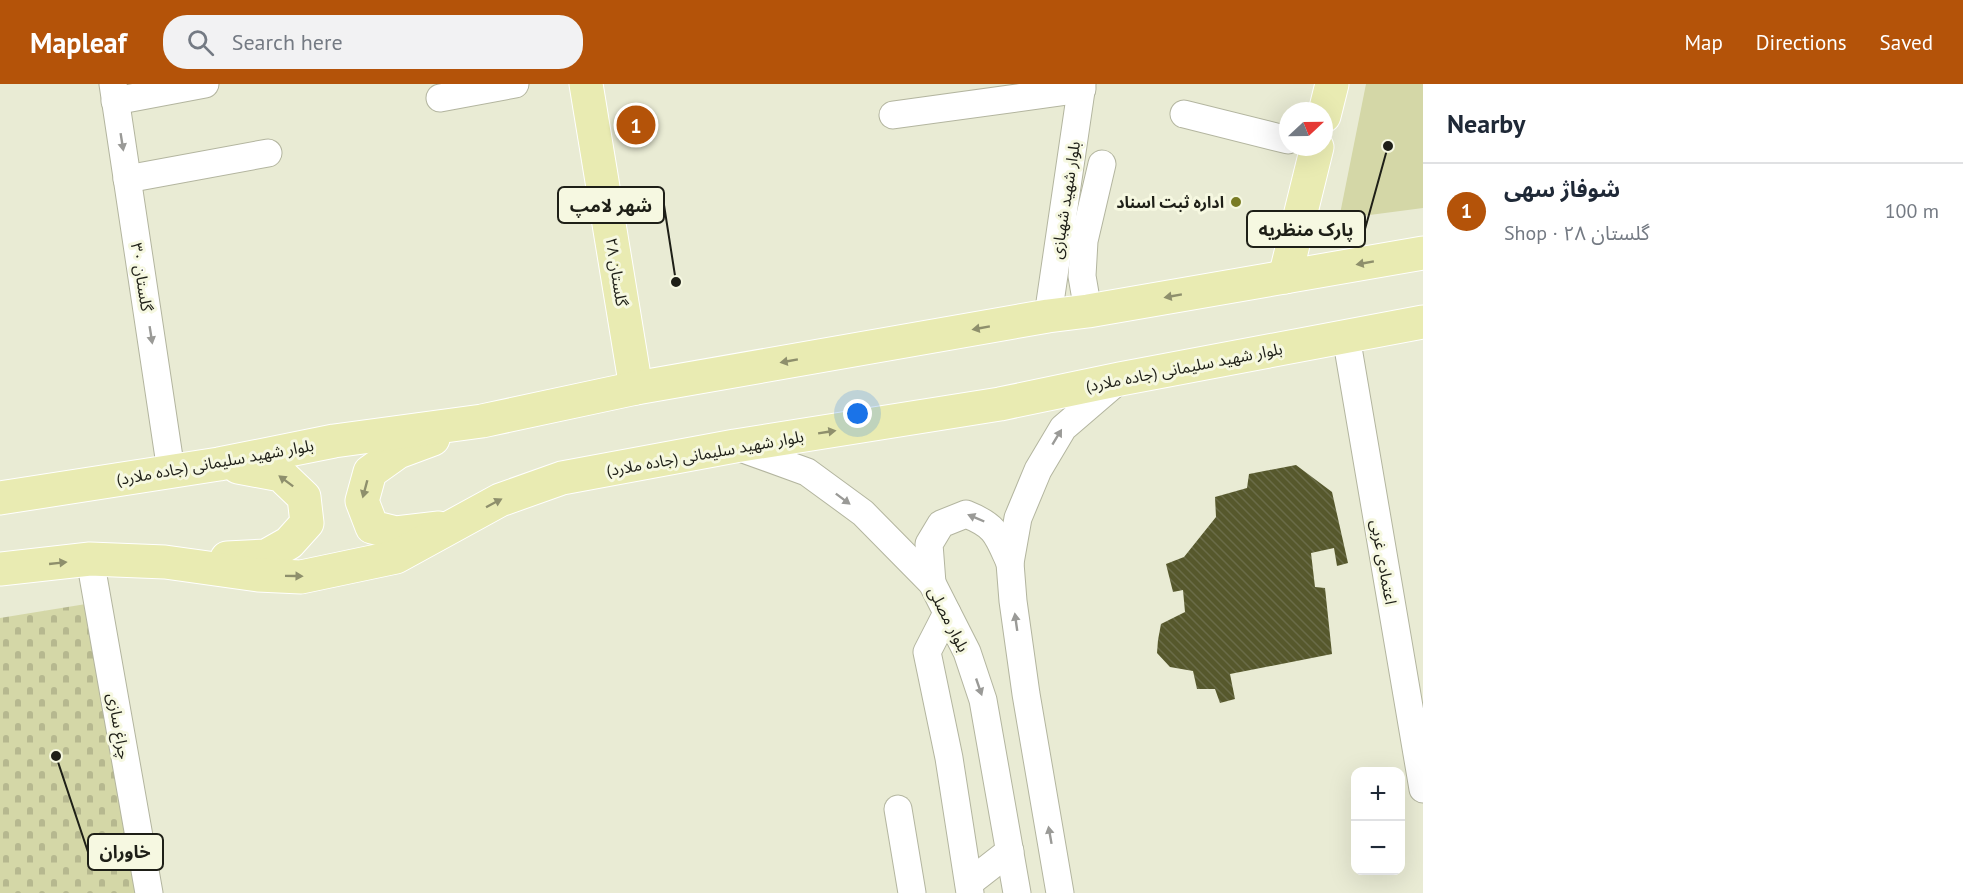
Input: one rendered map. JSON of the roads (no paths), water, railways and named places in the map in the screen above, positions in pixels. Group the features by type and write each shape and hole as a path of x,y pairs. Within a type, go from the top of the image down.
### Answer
{"main road":[{"name":"گلستان ۲۸","path":"586,84 636,388"},
{"path":"1328,102 1332,84"},
{"path":"1285,277 1315,156"},
{"name":"بلوار شهید سلیمانی (جاده ملارد)","path":"0,498 219,464 334,441 483,421 636,388 1423,253"},
{"name":"بلوار شهید سلیمانی (جاده ملارد)","path":"0,569 90,559 165,562 258,575 301,577 396,557 500,500 562,478 1000,404 1423,322"},
{"path":"453,526 396,533 372,527 362,501 367,482 370,472 398,452 483,421"},
{"path":"165,562 266,556 289,543 307,523 304,497 281,475 219,464"}],"street":[{"path":"114,92 205,84"},
{"path":"440,98 515,84"},
{"path":"893,115 1082,87"},
{"name":"بلوار شهید شهبازی","path":"1048,316 1082,87"},
{"name":"گلستان ۳۰","path":"114,92 171,471"},
{"path":"1184,114 1279,138"},
{"path":"127,179 268,153"},
{"path":"1088,311 1082,276 1084,241 1102,164"},
{"name":"اعتمادی غربی","path":"1346,336 1423,789"},
{"path":"1060,893 1026,694 1010,563 1018,518 1038,470 1063,428 1120,379"},
{"name":"بلوار مصلی","path":"735,447 807,472 863,513 932,583 966,652 983,700 1017,893"},
{"path":"932,583 928,544 941,524 966,514 986,522 999,538 1010,563"},
{"name":"چراغ سازی","path":"90,559 149,893"},
{"path":"947,613 927,652 949,758 970,888"},
{"path":"898,809 912,893"},
{"path":"970,888 1010,851"}],"place":[{"name":"شوفاژ سهی","path":"636,125"},
{"name":"پارک منظریه","path":"1388,146"},
{"name":"اداره ثبت اسناد","path":"1236,202"},
{"name":"شهر لامپ","path":"676,282"},
{"name":"خاوران","path":"56,756"}]}
